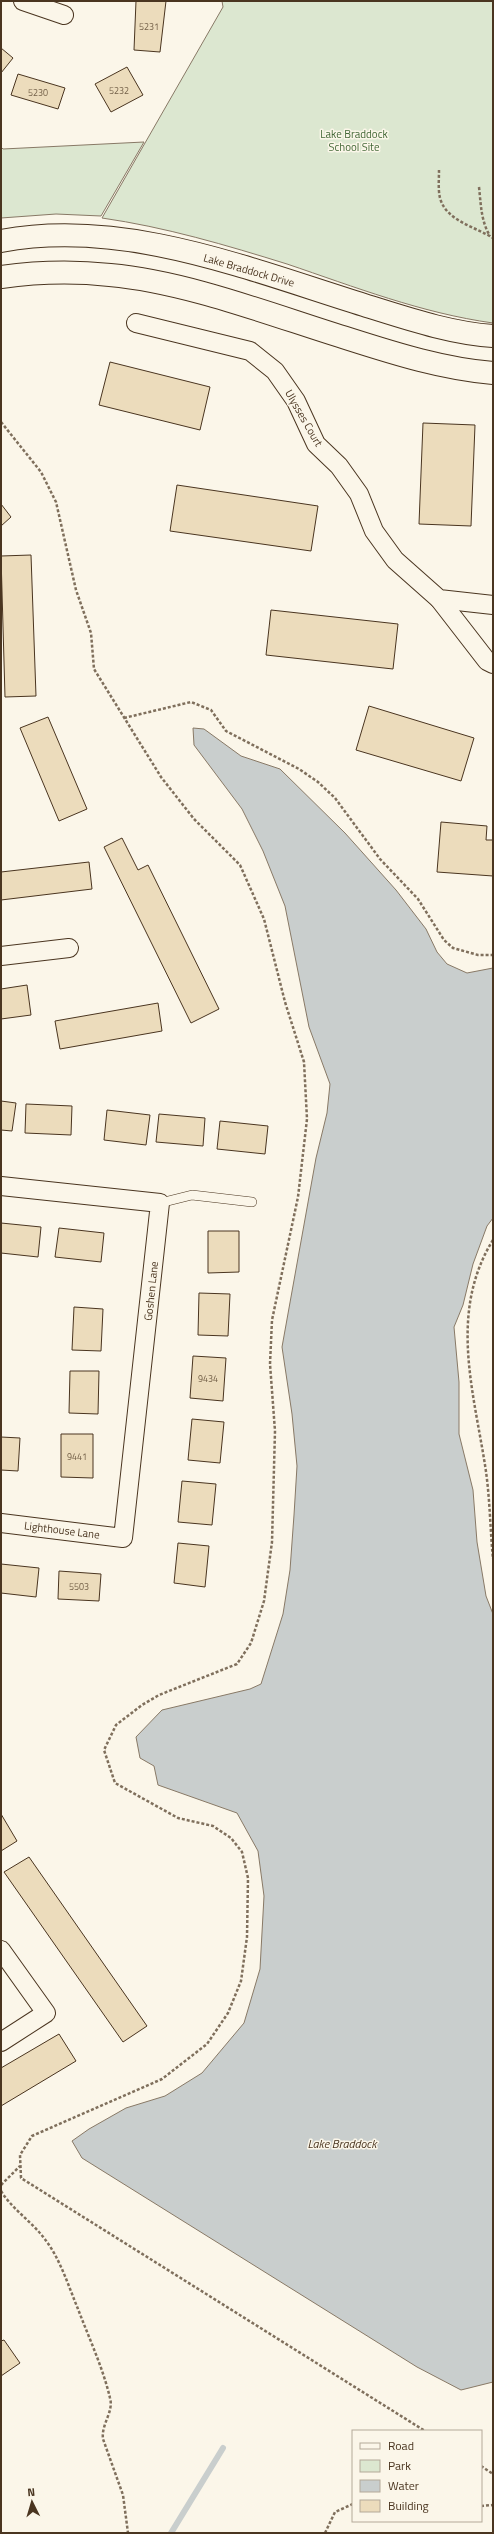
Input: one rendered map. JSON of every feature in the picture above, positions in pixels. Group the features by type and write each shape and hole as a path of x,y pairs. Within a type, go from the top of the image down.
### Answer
{"street":[{"path":"23,1 64,15"},
{"name":"Lake Braddock Drive","path":"1,241 66,235 116,238 222,261 410,319 449,329 493,336"},
{"path":"1,277 66,272 111,275 155,282 212,297 400,355 442,365 493,373"},
{"name":"Ulysses Court","path":"136,323 250,351 275,371 296,401 316,444 339,466 359,494 374,531 395,560 439,599 487,661 493,664"},
{"path":"439,599 493,605"},
{"path":"1,956 70,948"},
{"path":"1,1186 160,1203"},
{"name":"Goshen Lane","path":"123,1538 160,1203"},
{"name":"Lighthouse Lane","path":"1,1523 123,1538"},
{"path":"1,1950 46,2013 1,2042"}],"lane":[{"path":"160,1203 192,1195 252,1202"}],"path":[{"path":"438,170 440,199 446,210 462,222 492,237"},
{"path":"479,187 484,228 492,237"},
{"path":"1,422 41,472 56,502 76,590 91,633 94,668 161,777 194,819 240,865 264,919 285,1002 304,1062 308,1119 298,1197 272,1320 270,1364 275,1431 272,1542 264,1601 251,1643 237,1664 159,1695 142,1705 116,1725 104,1750 115,1783 178,1818 213,1826 231,1838 242,1852 248,1885 247,1937 241,1981 228,2013 207,2044 162,2079 32,2136 20,2155 21,2178 423,2430"},
{"path":"124,718 191,702 211,710 226,731 299,769 318,782 335,798 376,854 418,899 444,940 453,948 478,955 493,955"},
{"path":"493,1240 484,1255 472,1286 468,1325 473,1405 487,1481 493,1559"},
{"path":"1,2186 21,2166"},
{"path":"1,2191 7,2201 44,2238 56,2256 95,2352 111,2399 109,2412 102,2431 103,2439 124,2494 128,2533"},
{"path":"482,2467 493,2474"},
{"path":"325,2533 336,2512 352,2504"},
{"path":"482,2506 493,2505"}],"green space":[{"name":"Lake Braddock School Site","path":"222,1 493,1 493,323 466,319 414,306 287,264 195,237 149,226 102,218 223,7"},
{"path":"144,142 101,216 56,214 1,218 1,147 3,149"}],"water":[{"name":"Lake Braddock","path":"193,728 204,729 241,756 280,769 345,833 396,890 426,929 437,952 447,964 467,973 493,968 493,1218 487,1226 473,1264 463,1305 454,1327 459,1382 459,1434 473,1490 477,1542 486,1596 493,1614 493,2382 461,2390 417,2367 82,2158 72,2141 89,2129 126,2108 165,2096 202,2073 244,2023 260,1969 264,1896 258,1851 237,1813 158,1785 154,1766 140,1758 136,1737 162,1710 250,1689 261,1684 283,1614 290,1570 297,1466 292,1414 282,1347 316,1158 327,1113 330,1084 309,1027 285,906 263,851 242,809 194,745"}],"building":[{"path":"136,1 166,1 160,52 134,50"},
{"path":"1,48 13,58 1,73"},
{"path":"127,67 143,95 111,112 95,84"},
{"path":"18,74 65,88 58,109 11,95"},
{"path":"110,362 210,387 200,430 99,405"},
{"path":"423,423 475,425 471,526 419,524"},
{"path":"177,485 318,506 311,551 170,531"},
{"path":"1,504 11,517 1,526"},
{"path":"31,555 36,696 5,697 1,556"},
{"path":"271,610 398,624 393,669 266,655"},
{"path":"369,706 474,738 461,781 356,750"},
{"path":"48,717 87,809 59,821 20,728"},
{"path":"441,822 487,826 486,840 493,840 493,876 437,872"},
{"path":"122,838 138,870 148,865 219,1009 191,1023 104,847"},
{"path":"89,862 92,889 1,900 1,872"},
{"path":"27,985 31,1015 1,1019 1,989"},
{"path":"158,1003 162,1031 60,1049 55,1021"},
{"path":"1,1101 16,1103 12,1131 1,1130"},
{"path":"26,1104 72,1106 71,1135 25,1133"},
{"path":"107,1110 150,1115 146,1145 104,1140"},
{"path":"159,1114 205,1118 203,1146 156,1142"},
{"path":"220,1121 268,1126 265,1154 217,1149"},
{"path":"1,1223 41,1227 38,1257 1,1253"},
{"path":"59,1228 104,1233 101,1262 55,1257"},
{"path":"208,1231 239,1231 239,1272 208,1273"},
{"path":"199,1293 230,1294 228,1336 198,1335"},
{"path":"74,1307 103,1309 101,1351 72,1350"},
{"path":"193,1356 226,1358 223,1401 190,1398"},
{"path":"70,1371 99,1371 98,1414 69,1413"},
{"path":"192,1419 224,1422 220,1463 188,1460"},
{"path":"61,1434 93,1434 93,1478 61,1477"},
{"path":"1,1437 20,1438 18,1471 1,1470"},
{"path":"182,1481 216,1484 212,1525 178,1522"},
{"path":"178,1543 209,1546 205,1587 174,1583"},
{"path":"1,1564 39,1568 36,1597 1,1593"},
{"path":"59,1571 101,1574 99,1601 58,1599"},
{"path":"1,1814 17,1841 1,1851"},
{"path":"29,1857 147,2026 123,2042 4,1872"},
{"path":"59,2034 76,2061 1,2106 1,2068"},
{"path":"4,2340 20,2363 1,2376 1,2341"}],"waterway":[{"path":"171,2533 223,2448"}]}
